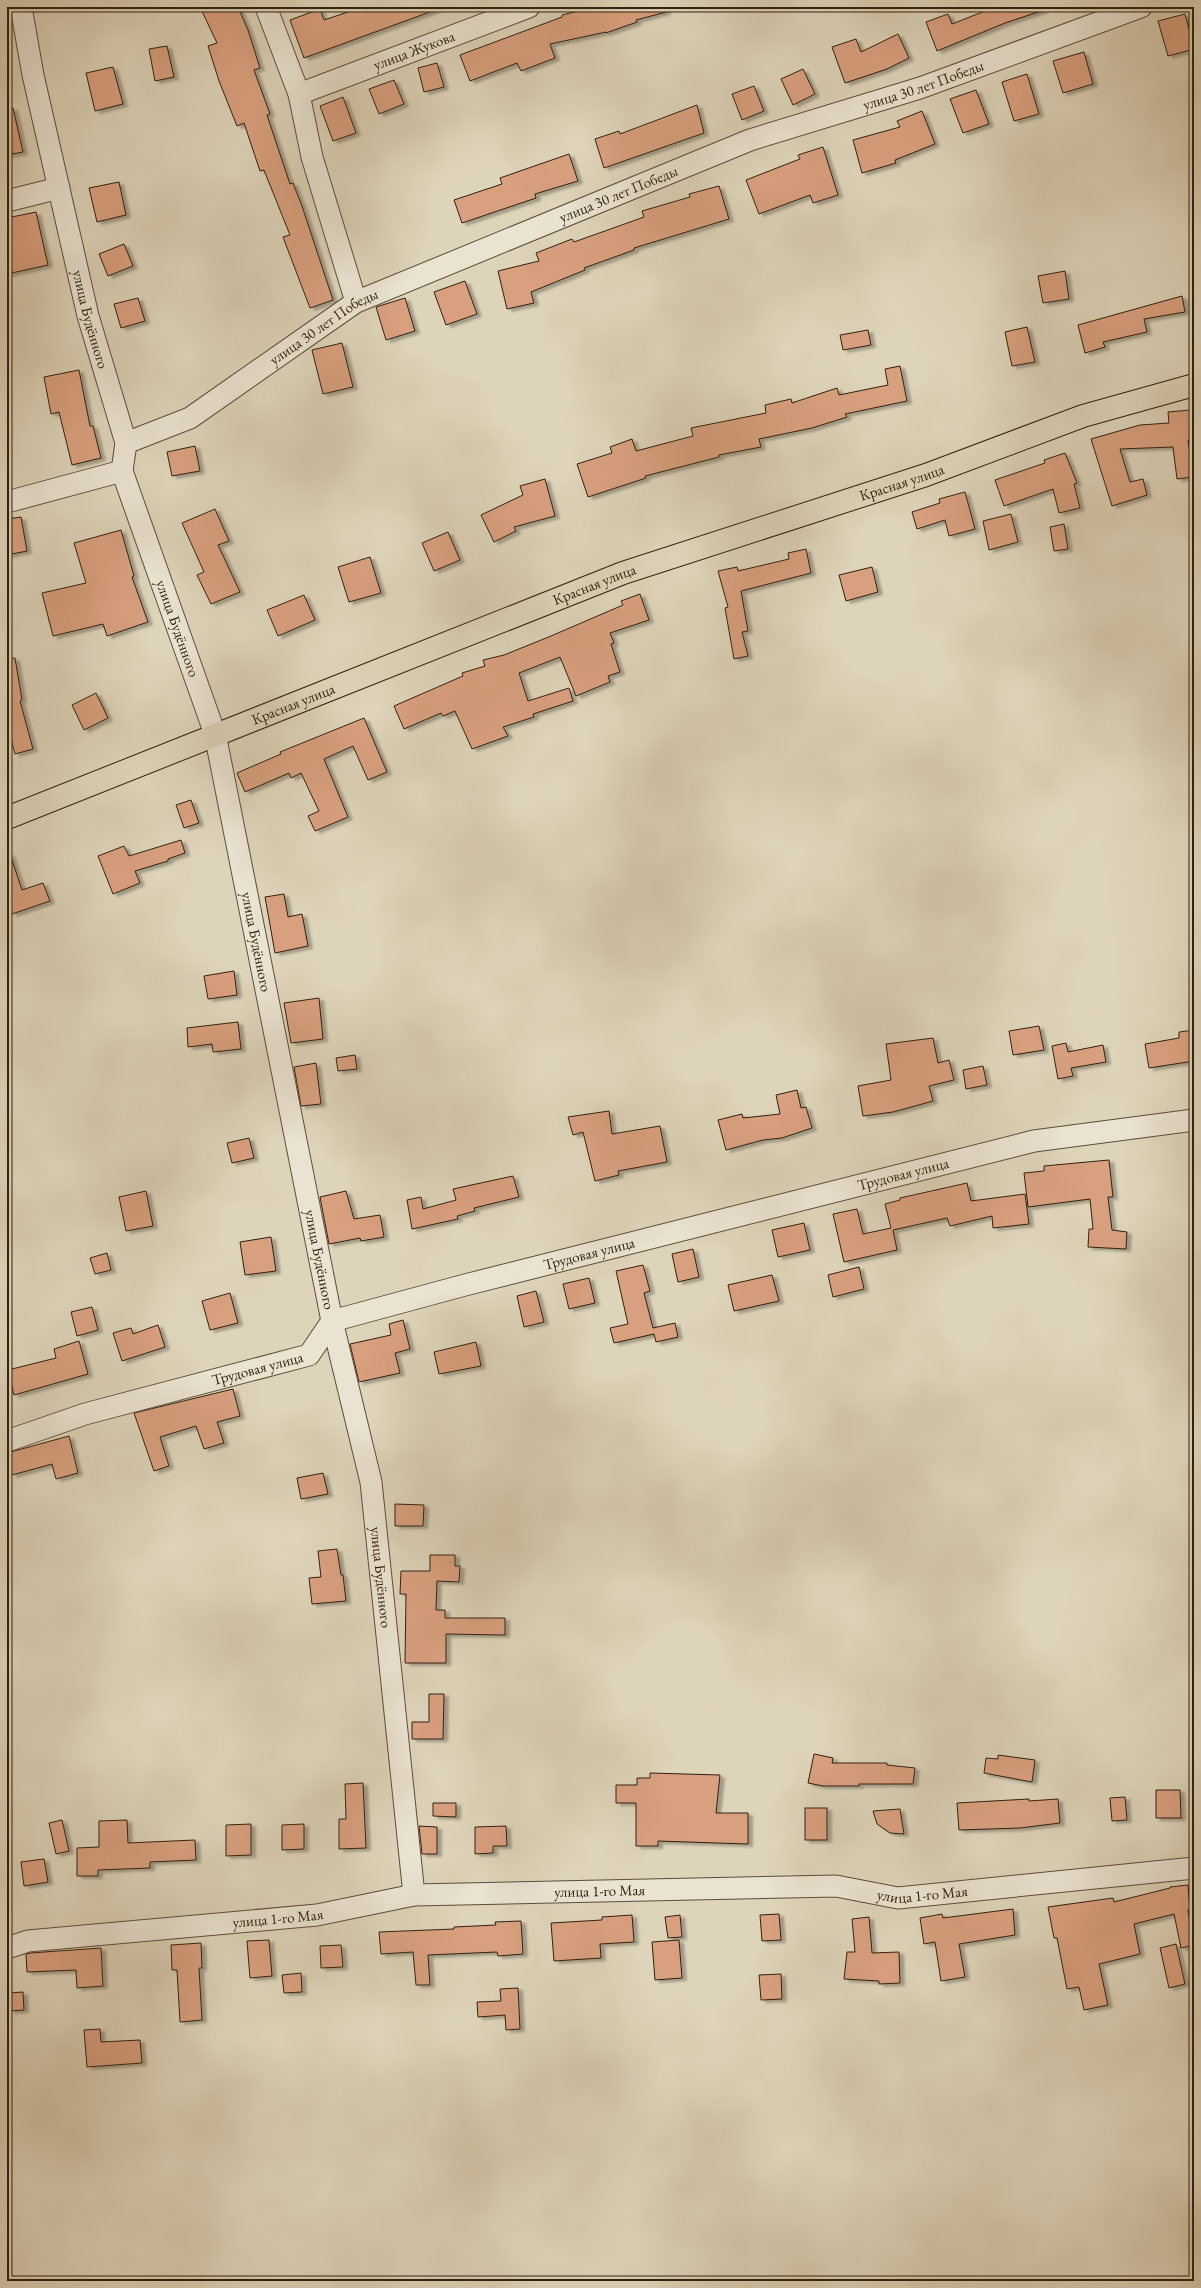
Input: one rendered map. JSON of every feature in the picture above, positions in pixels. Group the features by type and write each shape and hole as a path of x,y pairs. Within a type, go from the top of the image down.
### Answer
{"main road":[{"name":"Красная улица","path":"7,818 623,573 926,475 1083,416 1194,385"}],"street":[{"name":"улица Будённого","path":"22,7 33,75 88,316 126,443 122,471 215,734 332,1321 371,1482 414,1895"},
{"path":"266,7 299,94 312,157 356,302"},
{"name":"улица Жукова","path":"299,94 529,7"},
{"name":"улица 30 лет Победы","path":"126,443 190,418 356,302 750,140 920,88 1141,7"},
{"path":"7,201 59,188"},
{"path":"7,502 122,471"},
{"name":"Трудовая улица","path":"7,1441 85,1414 309,1355 332,1321 473,1283 1034,1141 1194,1120"},
{"name":"улица 1-го Мая","path":"7,1948 28,1941 44,1939 317,1915 414,1895 836,1886 898,1898 1194,1868"}],"building":[{"path":"200,7 238,7 248,30 260,68 254,70 270,114 267,115 290,184 293,183 302,206 333,300 310,308 283,237 290,235 264,170 260,171 244,123 237,126 219,81 208,46 217,43"},
{"path":"363,7 438,7 438,9 304,58 290,20 320,9 324,20"},
{"path":"595,7 666,7 666,12 636,20 637,22 606,33 550,44 555,58 521,71 517,63 470,81 460,55 562,17 562,15"},
{"path":"995,7 1043,7 1044,10 1005,23 937,51 926,22 948,14 952,24"},
{"path":"1185,14 1194,49 1168,56 1158,21"},
{"path":"898,34 909,58 887,69 845,83 832,47 856,39 861,52"},
{"path":"167,46 174,77 155,81 149,49"},
{"path":"1084,52 1093,84 1063,93 1053,61"},
{"path":"437,63 444,87 424,92 418,68"},
{"path":"113,67 123,104 95,111 86,73"},
{"path":"803,69 815,94 793,105 781,79"},
{"path":"1027,74 1039,114 1014,121 1002,82"},
{"path":"394,80 404,104 379,114 369,89"},
{"path":"754,86 764,111 742,120 732,94"},
{"path":"976,90 989,124 963,133 950,99"},
{"path":"343,97 356,133 333,141 320,106"},
{"path":"697,105 704,133 604,168 595,139 619,131 620,134"},
{"path":"13,108 23,152 7,155 7,109"},
{"path":"922,111 935,144 895,160 896,163 862,173 853,140 900,127 897,121"},
{"path":"823,147 838,195 813,203 810,195 759,214 746,180 800,159 798,155"},
{"path":"569,154 578,181 535,194 536,198 462,223 454,200 502,184 500,178"},
{"path":"119,182 126,215 97,222 89,188"},
{"path":"719,186 729,219 634,248 634,250 584,268 585,270 531,292 534,303 507,309 498,271 539,261 536,253 572,239 574,242 644,217 642,211 690,197 689,194"},
{"path":"36,212 48,265 7,274 7,218"},
{"path":"124,244 133,266 108,276 99,254"},
{"path":"1065,271 1069,299 1043,303 1038,276"},
{"path":"465,281 477,314 446,325 434,292"},
{"path":"1182,296 1185,312 1144,319 1147,332 1103,342 1105,347 1085,353 1078,325"},
{"path":"138,298 145,321 121,328 114,304"},
{"path":"405,298 415,331 386,340 376,307"},
{"path":"1027,327 1035,362 1012,366 1005,332"},
{"path":"868,330 871,345 843,350 840,335"},
{"path":"342,343 353,387 323,394 312,350"},
{"path":"900,366 907,401 845,414 847,417 812,428 759,439 761,447 719,455 719,457 645,476 646,478 588,497 577,464 612,453 610,447 632,439 636,451 693,436 691,428 766,413 765,405 791,399 792,403 837,388 839,395 888,385 885,369"},
{"path":"79,370 90,426 93,426 101,458 72,465 59,412 51,414 44,377"},
{"path":"1190,410 1192,440 1188,440 1193,477 1177,479 1173,447 1120,449 1130,482 1143,479 1147,495 1112,506 1091,439 1140,425 1169,423 1168,412"},
{"path":"195,446 200,471 172,476 167,452"},
{"path":"1065,453 1077,483 1074,484 1080,508 1059,513 1053,489 1004,506 995,480 1045,463 1044,460"},
{"path":"545,479 555,516 514,527 516,531 494,542 481,515 523,495 520,486"},
{"path":"965,492 975,529 949,536 945,520 917,529 912,512 940,503 939,499"},
{"path":"215,509 229,541 218,545 240,592 211,604 197,575 204,572 182,523"},
{"path":"1011,514 1018,542 989,550 983,521"},
{"path":"21,517 27,551 7,555 7,519"},
{"path":"1064,524 1068,549 1054,551 1050,527"},
{"path":"121,530 134,576 132,577 148,622 107,636 103,624 53,636 42,593 86,583 74,543"},
{"path":"448,532 460,560 434,571 422,543"},
{"path":"806,549 811,573 741,591 748,631 742,632 748,656 734,659 725,608 728,607 718,571 737,567 738,571 789,559 788,553"},
{"path":"370,557 381,593 349,602 338,567"},
{"path":"872,567 878,592 846,601 839,575"},
{"path":"640,594 649,620 610,633 614,643 611,644 620,672 608,676 610,682 576,696 560,657 519,673 528,701 569,688 573,701 533,714 534,717 503,727 508,736 472,749 455,711 443,716 441,713 404,729 394,706 463,676 462,673 485,666 483,660 504,655 551,636 623,605 621,601"},
{"path":"304,595 315,620 278,636 267,610"},
{"path":"15,658 22,700 20,701 33,749 15,754 7,724 7,659"},
{"path":"96,693 108,718 84,730 72,705"},
{"path":"364,718 387,772 368,780 353,746 324,759 348,817 315,831 308,816 319,811 301,773 291,778 289,773 245,792 237,773 281,754 280,752"},
{"path":"191,800 199,823 184,828 176,805"},
{"path":"181,840 185,853 168,859 168,861 135,871 140,883 113,894 98,856 124,846 129,856"},
{"path":"7,854 10,854 22,890 43,883 50,901 12,914 7,898"},
{"path":"284,894 288,917 302,914 308,946 275,953 265,897"},
{"path":"234,971 237,995 208,999 204,976"},
{"path":"319,998 323,1039 291,1043 284,1003"},
{"path":"238,1022 241,1049 213,1052 212,1044 188,1047 187,1028"},
{"path":"1039,1026 1044,1050 1013,1055 1009,1031"},
{"path":"1194,1030 1194,1061 1149,1068 1145,1044 1179,1038 1179,1032"},
{"path":"933,1038 938,1063 949,1060 954,1080 929,1086 933,1101 893,1112 863,1116 858,1086 891,1080 886,1044"},
{"path":"1066,1043 1068,1052 1103,1045 1106,1062 1071,1068 1073,1076 1058,1079 1052,1046"},
{"path":"355,1055 357,1069 338,1071 336,1058"},
{"path":"316,1063 321,1104 301,1106 294,1067"},
{"path":"983,1066 987,1085 966,1089 963,1070"},
{"path":"797,1090 801,1108 806,1107 812,1128 782,1138 763,1140 726,1150 718,1120 742,1114 743,1118 780,1114 776,1095"},
{"path":"609,1111 612,1134 660,1126 667,1162 618,1171 619,1175 595,1181 583,1132 573,1135 568,1117"},
{"path":"249,1138 254,1158 232,1163 227,1143"},
{"path":"1109,1160 1113,1197 1108,1197 1112,1230 1127,1232 1126,1249 1088,1247 1089,1229 1093,1229 1090,1199 1028,1207 1024,1173 1044,1171 1044,1166"},
{"path":"513,1176 519,1197 474,1208 475,1211 457,1216 458,1219 412,1229 407,1200 421,1197 423,1209 456,1200 453,1189"},
{"path":"967,1183 971,1201 1025,1194 1029,1224 993,1228 992,1216 950,1226 947,1218 893,1230 897,1250 844,1262 833,1214 857,1209 863,1234 891,1228 885,1204 900,1200 900,1198"},
{"path":"146,1191 153,1226 126,1231 119,1197"},
{"path":"346,1191 354,1219 380,1215 384,1237 361,1241 360,1238 329,1244 320,1197"},
{"path":"804,1223 810,1250 778,1257 772,1230"},
{"path":"271,1237 276,1271 245,1275 240,1242"},
{"path":"693,1249 699,1277 678,1282 672,1254"},
{"path":"107,1253 111,1270 95,1274 90,1258"},
{"path":"643,1265 650,1291 644,1293 653,1328 675,1323 678,1337 656,1342 654,1334 614,1343 610,1328 628,1324 616,1271"},
{"path":"859,1267 864,1289 833,1297 828,1275"},
{"path":"772,1275 779,1301 734,1311 728,1285"},
{"path":"589,1278 595,1303 569,1309 563,1284"},
{"path":"536,1291 544,1322 524,1327 517,1296"},
{"path":"230,1293 238,1323 210,1330 202,1301"},
{"path":"92,1307 98,1330 77,1336 71,1312"},
{"path":"403,1320 410,1349 395,1353 400,1373 359,1382 350,1344 391,1335 389,1324"},
{"path":"158,1325 165,1347 122,1361 113,1333 131,1328 133,1334"},
{"path":"79,1341 88,1374 14,1395 8,1370 56,1358 54,1349"},
{"path":"476,1342 481,1366 439,1374 434,1352"},
{"path":"233,1389 240,1416 217,1422 224,1443 204,1449 196,1426 160,1437 169,1466 154,1471 134,1413"},
{"path":"69,1436 78,1473 56,1479 52,1464 12,1475 7,1453"},
{"path":"323,1473 328,1494 301,1499 297,1478"},
{"path":"395,1504 424,1505 423,1526 395,1526"},
{"path":"337,1549 341,1575 343,1575 346,1601 312,1604 309,1578 321,1577 318,1551"},
{"path":"430,1555 455,1555 455,1566 460,1566 459,1582 437,1581 436,1610 445,1610 445,1618 505,1618 505,1635 446,1634 446,1663 405,1663 406,1594 400,1594 401,1571 430,1571"},
{"path":"429,1694 444,1694 443,1739 412,1739 412,1722 429,1722"},
{"path":"814,1754 833,1758 832,1763 887,1763 887,1765 915,1768 913,1784 823,1786 808,1783"},
{"path":"998,1755 1035,1760 1032,1782 984,1773 986,1758 998,1759"},
{"path":"650,1773 720,1775 716,1813 748,1813 748,1844 658,1841 658,1846 636,1846 636,1803 616,1803 616,1785 637,1785 637,1778 650,1778"},
{"path":"363,1783 366,1848 339,1849 339,1819 346,1819 345,1784"},
{"path":"1156,1790 1180,1790 1181,1818 1156,1818"},
{"path":"1125,1797 1127,1820 1112,1821 1110,1798"},
{"path":"1029,1799 1029,1801 1058,1799 1060,1823 1020,1828 959,1830 957,1803"},
{"path":"433,1803 456,1803 456,1817 433,1816"},
{"path":"805,1808 827,1808 827,1840 805,1840"},
{"path":"900,1809 904,1834 890,1833 877,1824 873,1811"},
{"path":"62,1820 69,1851 56,1854 49,1823"},
{"path":"127,1820 128,1843 195,1840 196,1860 150,1862 150,1868 98,1870 98,1876 77,1876 77,1848 99,1847 99,1821"},
{"path":"251,1824 251,1855 226,1856 226,1825"},
{"path":"304,1824 304,1849 282,1850 282,1825"},
{"path":"419,1826 437,1827 437,1854 422,1854"},
{"path":"506,1826 507,1846 493,1846 493,1853 475,1854 475,1827"},
{"path":"44,1859 48,1882 24,1886 21,1862"},
{"path":"1188,1885 1190,1910 1188,1910 1194,1945 1181,1948 1174,1914 1134,1924 1140,1954 1099,1964 1108,2005 1084,2010 1079,1987 1067,1989 1057,1938 1054,1938 1048,1907 1113,1898 1114,1902 1170,1887"},
{"path":"1013,1909 1015,1935 959,1944 965,1977 941,1981 935,1942 924,1944 920,1918 942,1914 943,1918"},
{"path":"779,1914 781,1940 762,1941 760,1915"},
{"path":"632,1915 634,1942 600,1944 601,1958 554,1961 551,1923 602,1920 602,1917"},
{"path":"680,1915 682,1937 668,1938 665,1917"},
{"path":"869,1917 872,1953 899,1952 900,1983 879,1984 879,1981 844,1979 847,1952 855,1952 852,1919"},
{"path":"521,1921 523,1954 498,1956 497,1952 428,1955 430,1985 416,1985 413,1952 381,1954 379,1932 454,1929 454,1927 496,1925 495,1922"},
{"path":"269,1940 272,1976 250,1978 247,1941"},
{"path":"679,1940 682,1978 655,1980 652,1942"},
{"path":"201,1943 202,1968 199,1968 202,2020 180,2022 177,1970 172,1970 171,1945"},
{"path":"1176,1944 1185,1984 1169,1988 1160,1948"},
{"path":"341,1945 343,1967 321,1968 320,1946"},
{"path":"101,1948 103,1986 77,1988 76,1970 27,1972 26,1954"},
{"path":"301,1973 302,1992 284,1993 282,1975"},
{"path":"781,1974 782,1999 761,2000 759,1975"},
{"path":"518,1988 520,2029 506,2030 505,2015 478,2017 477,2002 501,2001 500,1989"},
{"path":"23,1992 24,2010 10,2011 9,1993"},
{"path":"100,2029 101,2042 140,2040 142,2063 87,2067 84,2030"}]}
